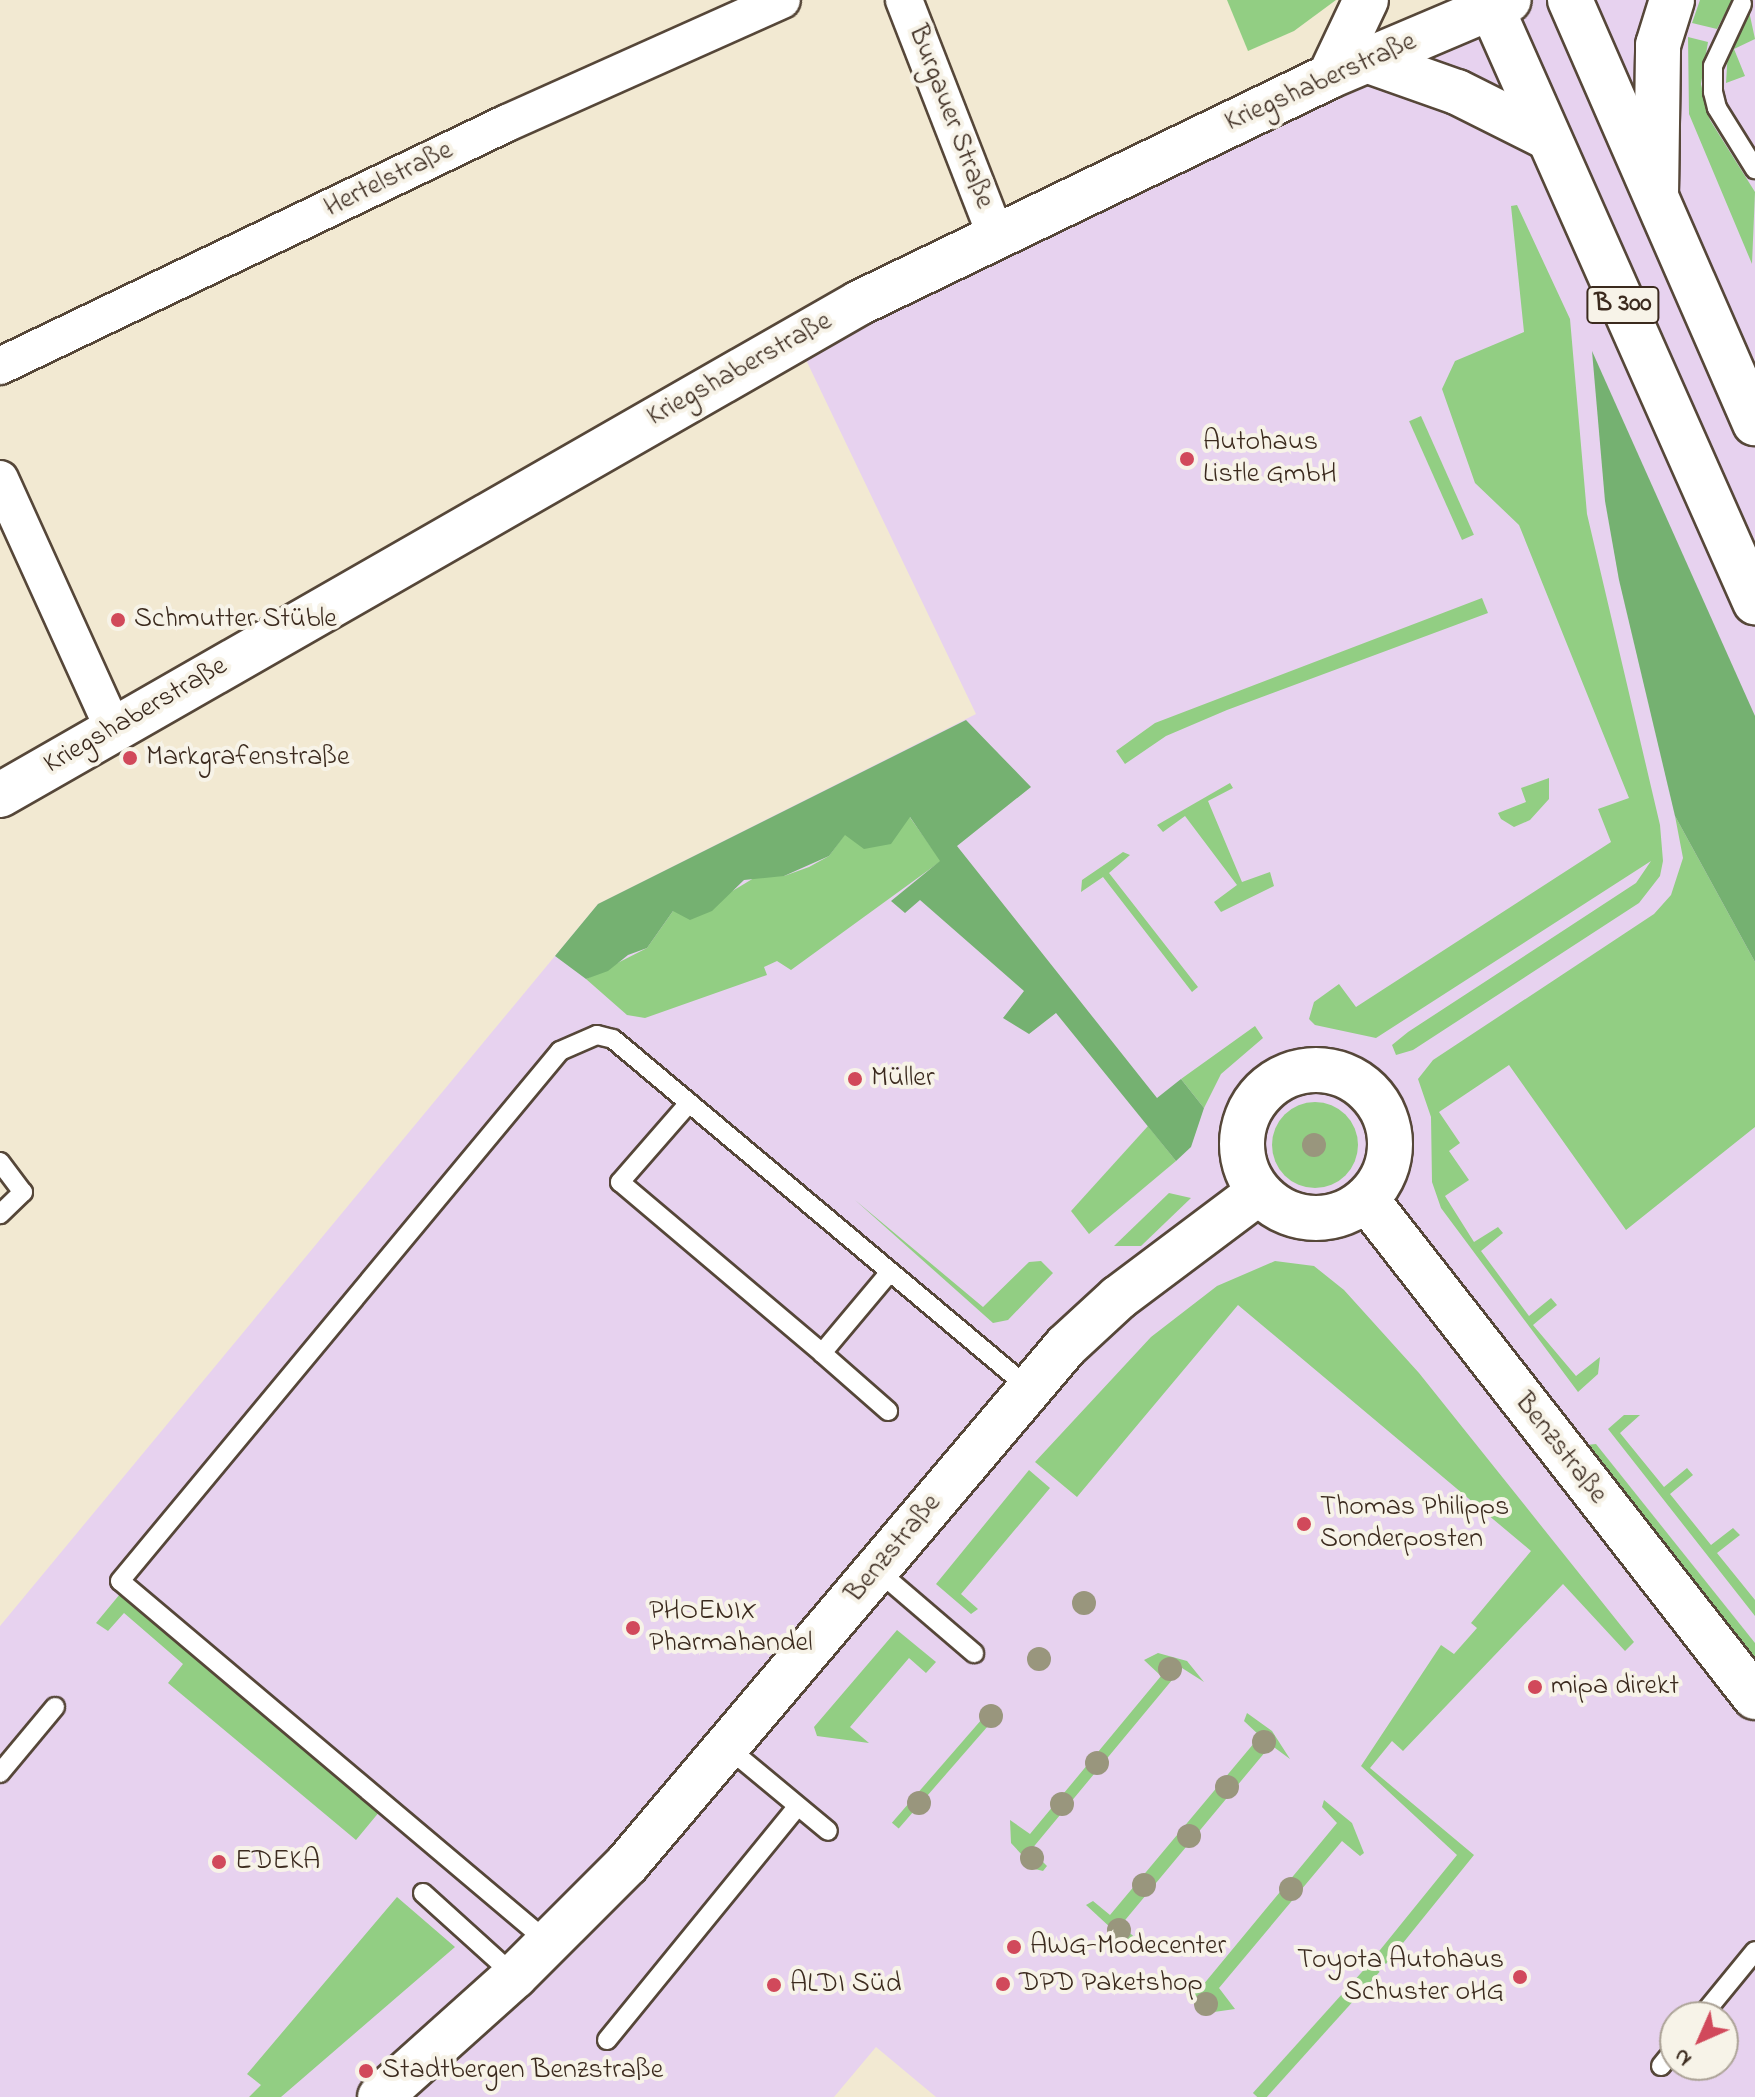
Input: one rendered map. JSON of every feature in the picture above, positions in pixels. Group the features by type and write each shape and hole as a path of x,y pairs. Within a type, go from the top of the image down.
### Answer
{"main road":[{"path":"1366,0 1348,68 1457,92 1547,137"},
{"name":"B 300","path":"1570,0 1755,423"},
{"path":"1656,195 1658,45 1672,0"},
{"name":"Kriegshaberstraße","path":"0,795 795,337 995,234 1496,2"},
{"name":"B 300","path":"1496,2 1547,137 1755,602"},
{"path":"1325,1071 1348,1077 1382,1110 1389,1158 1381,1181 1366,1199 1323,1218 1278,1208 1259,1192 1242,1153 1250,1110 1280,1079 1325,1071"},
{"name":"Benzstraße","path":"380,2097 515,1976 627,1864 1030,1389 1118,1298 1259,1192"},
{"name":"Benzstraße","path":"1366,1199 1755,1697"}],"street":[{"name":"Hertelstraße","path":"0,366 507,123 782,0"},
{"name":"Burgauer Straße","path":"904,0 995,234"},
{"path":"0,479 113,728"}],"lane":[{"path":"1742,4 1713,66 1713,92 1717,108 1755,169"},
{"path":"549,1943 120,1581 560,1051 597,1035 613,1039 1030,1389"},
{"path":"689,1103 620,1182 888,1411"},
{"path":"0,1162 23,1192 0,1214"},
{"path":"822,1353 890,1272"},
{"path":"877,1570 974,1653"},
{"path":"0,1773 55,1707"},
{"path":"727,1747 828,1831"},
{"path":"607,2040 797,1807"},
{"path":"423,1893 515,1976"},
{"path":"1714,2001 1755,1951"}],"shaded area":[{"path":"1509,0 1755,0 1755,2097 936,2097 876,2047 834,2097 0,2097 0,1626 598,904 976,714 795,337"}],"green space":[{"path":"1227,0 1336,0 1294,31 1248,51"},
{"path":"1700,0 1732,0 1717,29 1692,23"},
{"path":"1749,11 1755,39 1734,49 1745,76 1726,83 1728,50"},
{"path":"1688,37 1708,42 1701,84 1710,120 1755,192 1752,264 1689,114"},
{"path":"1517,205 1570,319 1587,514 1660,825 1663,861 1660,876 1639,903 1413,1050 1396,1055 1392,1045 1408,1032 1636,883 1651,861 1376,1038 1315,1025 1309,1019 1314,1002 1339,984 1356,1007 1611,842 1598,809 1629,798 1519,525 1475,483 1442,389 1455,361 1524,332 1511,206"},
{"path":"1592,351 1755,716 1755,962 1675,816 1619,580 1605,501"},
{"path":"1421,416 1474,535 1462,540 1409,421"},
{"path":"1482,598 1488,613 1227,710 1166,736 1125,764 1116,751 1155,723"},
{"path":"966,720 1031,787 957,846 1157,1098 1181,1079 1204,1108 1191,1147 1176,1161 1056,1013 1029,1034 1003,1018 1024,991 920,900 905,913 891,901 940,861 910,817 891,844 864,849 845,835 829,856 784,876 744,880 712,911 690,920 673,911 647,948 628,955 608,971 586,979 555,956 598,904"},
{"path":"1549,778 1549,799 1530,820 1514,827 1501,819 1498,813 1526,802 1521,788"},
{"path":"1230,783 1233,788 1208,801 1242,882 1270,872 1274,886 1221,912 1214,902 1237,885 1185,816 1163,832 1157,825"},
{"path":"909,816 941,861 791,970 777,961 764,967 767,975 645,1018 627,1015 586,979 647,948 673,911 729,893 759,875 784,876 809,867 829,856 845,834"},
{"path":"1675,816 1755,962 1755,1127 1626,1230 1509,1065 1439,1112 1460,1143 1449,1151 1469,1180 1445,1196 1474,1242 1498,1227 1503,1233 1481,1251 1529,1316 1551,1298 1557,1305 1533,1325 1576,1376 1600,1357 1598,1374 1578,1392 1441,1208 1432,1182 1431,1117 1418,1079 1433,1060 1654,914 1671,895 1683,858"},
{"path":"1123,852 1130,855 1109,873 1198,987 1192,992 1103,877 1081,892 1082,880"},
{"path":"1255,1026 1263,1038 1221,1074 1204,1108 1181,1079"},
{"path":"1315,1102 1332,1105 1346,1114 1355,1128 1358,1145 1355,1162 1346,1176 1332,1185 1315,1188 1298,1185 1284,1176 1275,1162 1272,1145 1275,1128 1284,1114 1298,1105"},
{"path":"1148,1126 1176,1161 1089,1234 1071,1211"},
{"path":"1169,1193 1191,1198 1141,1246 1114,1246"},
{"path":"855,1200 983,1307 1029,1262 1041,1261 1053,1273 1008,1320 993,1323"},
{"path":"1275,1261 1314,1266 1344,1290 1419,1373 1634,1642 1625,1651 1563,1584 1403,1751 1392,1741 1370,1768 1474,1855 1386,1964 1376,1955 1457,1855 1361,1766 1441,1645 1454,1654 1477,1628 1471,1623 1531,1551 1238,1305 1077,1497 1035,1462 1151,1337 1217,1286"},
{"path":"1624,1415 1640,1415 1620,1433 1664,1487 1687,1468 1693,1475 1670,1494 1711,1545 1733,1528 1740,1535 1717,1553 1755,1600 1755,1616 1608,1429"},
{"path":"1596,1444 1755,1643 1755,1659 1586,1445"},
{"path":"1029,1470 1050,1488 961,1594 978,1609 971,1614 936,1584"},
{"path":"120,1594 380,1811 356,1840 168,1683 183,1664 124,1613 108,1631 96,1623"},
{"path":"897,1630 936,1662 926,1673 909,1658 850,1727 869,1743 817,1736 814,1727"},
{"path":"1158,1653 1187,1661 1204,1682 1182,1668 1031,1850 1047,1866 1043,1871 1035,1869 1011,1843 1010,1820 1030,1834 1161,1676 1144,1660"},
{"path":"989,1711 996,1717 899,1829 892,1823"},
{"path":"1247,1713 1272,1731 1290,1759 1271,1745 1121,1925 1141,1943 1125,1941 1086,1905 1093,1901 1110,1915 1260,1736 1244,1721"},
{"path":"1324,1800 1352,1823 1364,1853 1360,1856 1342,1841 1219,1988 1235,2009 1214,2012 1199,2005 1176,1984 1176,1978 1198,1991 1337,1823 1322,1807"},
{"path":"397,1897 455,1947 281,2097 249,2097 261,2085 247,2074"},
{"path":"1370,1963 1380,1972 1267,2097 1257,2097 1253,2093"}],"place":[{"name":"Autohaus Listle GmbH","path":"1187,459"},
{"name":"Schmutter Stüble","path":"118,620"},
{"name":"Markgrafenstraße","path":"130,758"},
{"name":"Müller","path":"855,1079"},
{"name":"Thomas Philipps Sonderposten","path":"1304,1524"},
{"name":"PHOENIX Pharmahandel","path":"633,1628"},
{"name":"mipa direkt","path":"1535,1687"},
{"name":"EDEKA","path":"219,1862"},
{"name":"AWG-Modecenter","path":"1014,1947"},
{"name":"Toyota Autohaus Schuster oHG","path":"1520,1977"},
{"name":"DPD Paketshop","path":"1003,1984"},
{"name":"ALDI Süd","path":"774,1985"},
{"name":"Stadtbergen Benzstraße","path":"366,2071"}]}
